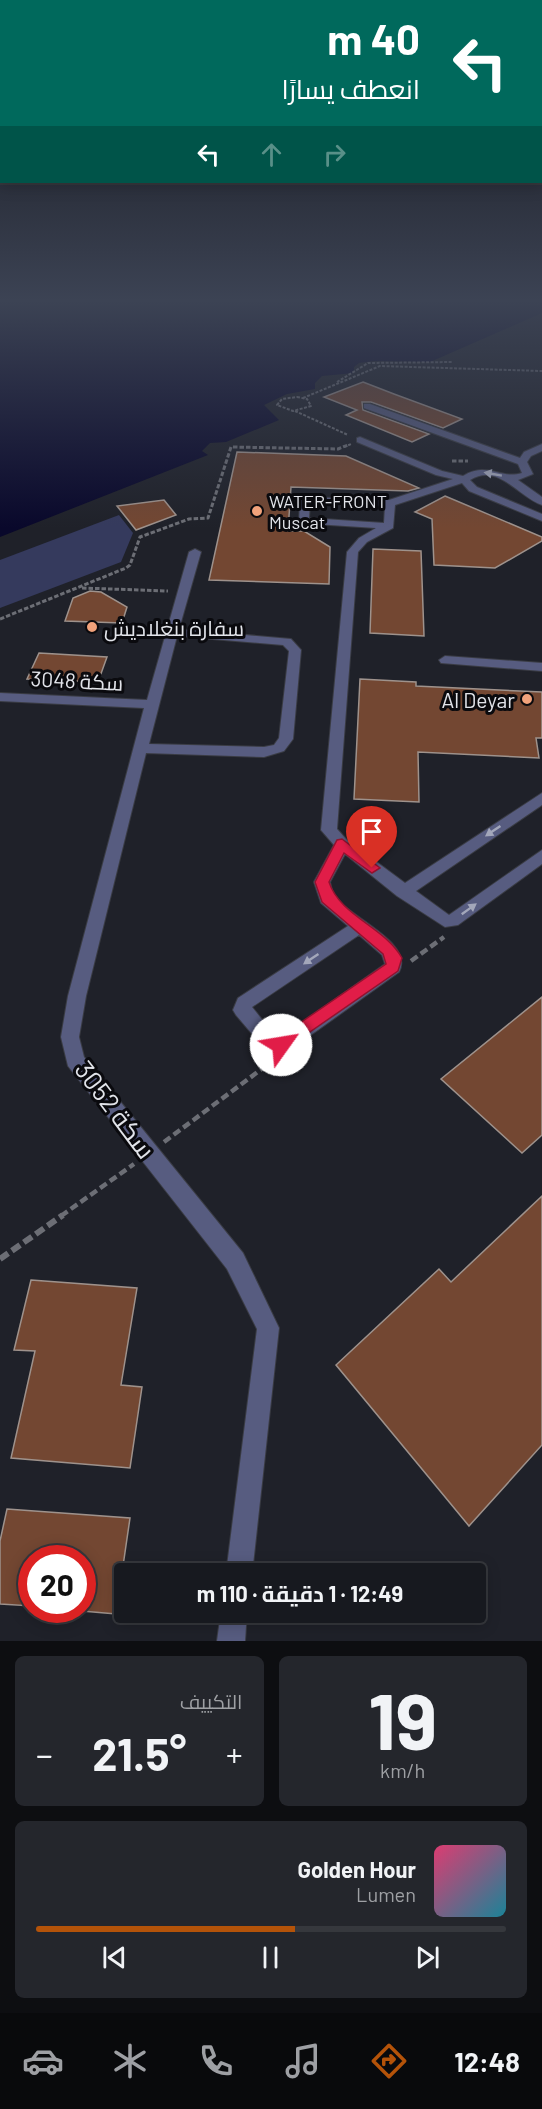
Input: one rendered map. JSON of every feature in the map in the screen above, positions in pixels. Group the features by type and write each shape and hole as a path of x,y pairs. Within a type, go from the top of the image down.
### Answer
{"street":[{"path":"367,406 522,462 528,474"},
{"path":"360,440 439,473 464,479 473,489 542,518"},
{"path":"522,462 527,453 542,447"},
{"path":"389,526 303,521 305,500 390,503 464,479 470,474 483,472 512,479 528,474 542,474"},
{"path":"512,479 524,491 542,502"},
{"path":"389,526 390,503"},
{"path":"389,526 363,540 353,552 329,830 342,844 435,917 452,921 542,856"},
{"name":"سكة 3052","path":"195,552 152,704 77,996 70,1037 75,1059 235,1261 268,1328 240,1563"},
{"path":"141,748 264,752 279,748 286,739 295,650 287,642 172,632"},
{"path":"445,660 542,668"},
{"name":"سكة 3048","path":"0,697 152,704"},
{"path":"403,892 542,798"},
{"path":"342,844 322,882 327,898 360,926 388,950 394,958 393,967 288,1042 281,1045 271,1044 247,1018 242,1010 244,1003 360,926"},
{"path":"231,1641 233,1623"}],"path":[{"path":"337,383 339,379 349,376"},
{"path":"303,398 356,376"},
{"path":"293,411 311,406 310,401 287,397 277,402 283,409 293,411 360,440"},
{"path":"0,619 130,565 140,537 189,519 208,518 231,447 338,449 360,440"},
{"path":"445,461 478,461"},
{"path":"78,588 184,592"}],"shaded area":[{"path":"0,376 326,376 322,376 315,383 315,389 287,394 264,405 279,420 226,442 210,443 202,451 208,455 0,537"},
{"path":"119,515 133,533 121,562 0,608 0,560"}],"building":[{"path":"363,382 462,419 443,428 371,402 362,402 363,410 429,434 412,442 346,415 357,410 324,397"},
{"name":"WATER-FRONT Muscat","path":"237,452 346,456 419,488 408,491 291,487 288,531 304,531 330,547 329,584 209,580"},
{"path":"445,496 542,537 542,541 495,568 434,565 432,519 415,512"},
{"path":"164,500 176,515 136,530 117,506"},
{"path":"373,549 421,551 424,636 370,633"},
{"path":"90,591 101,592 127,607 122,623 65,621 73,598"},
{"path":"39,653 107,657 98,682 27,679"},
{"path":"360,679 416,682 416,686 542,692 542,738 536,738 539,758 418,752 419,802 354,799"},
{"path":"542,997 542,1135 522,1153 441,1079"},
{"path":"542,1196 542,1445 469,1526 336,1365 439,1269 451,1282"},
{"path":"31,1280 137,1288 121,1385 142,1387 130,1468 11,1458 35,1351 14,1350"},
{"path":"7,1509 130,1518 123,1563 114,1563 114,1614 96,1612 96,1545 18,1545 18,1605 0,1604 0,1541"}],"place":[{"name":"WATER-FRONT Muscat","path":"257,511"},
{"name":"سفارة بنغلاديش","path":"92,627"},
{"name":"Al Deyar","path":"527,699"}],"route":[{"path":"281,1045 393,967 394,958 388,950 327,898 322,882 342,844 372,868"}]}
